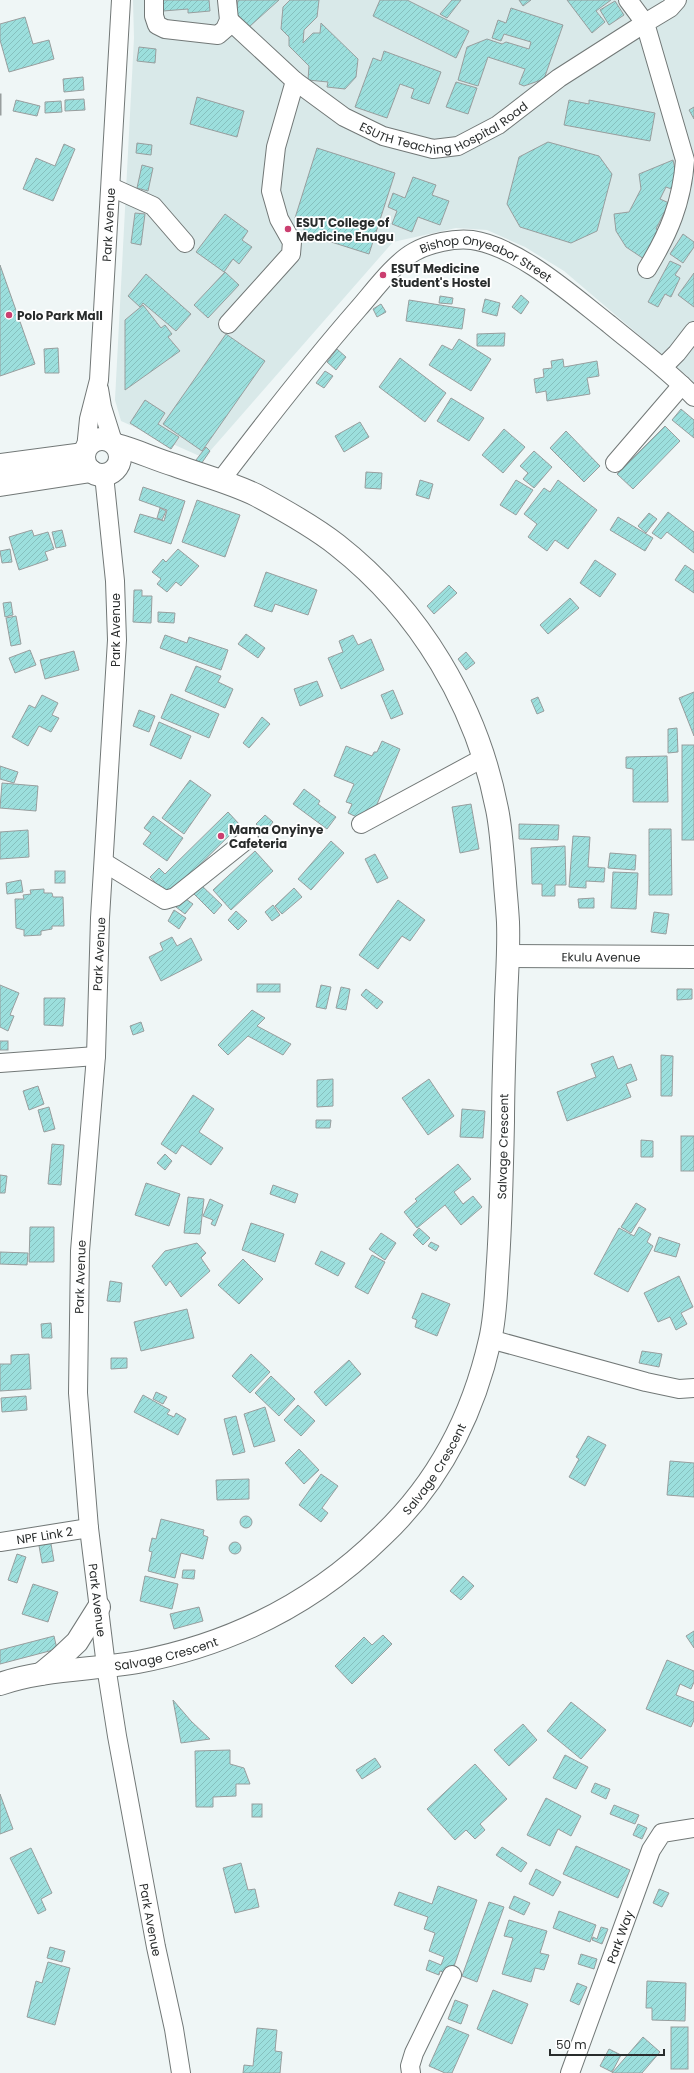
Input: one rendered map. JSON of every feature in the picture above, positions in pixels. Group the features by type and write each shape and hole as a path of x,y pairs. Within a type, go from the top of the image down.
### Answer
{"main road":[{"name":"Salvage Crescent","path":"0,1684 40,1674 106,1666 169,1655 228,1637 301,1601 347,1568 384,1535 409,1508 436,1472 459,1432 477,1386 490,1339 494,1317 502,1197 508,923 498,810 484,757 470,719 449,676 410,618 384,588 338,546 311,527 255,495 221,480 169,464 104,438 97,439 89,444 96,463"},
{"path":"96,463 120,455 114,443"},
{"path":"4,474 96,463 169,464"},
{"name":"Ekulu Avenue","path":"508,956 694,957"},
{"path":"40,1674 59,1659 76,1642 99,1607"}],"street":[{"name":"Park Avenue","path":"121,0 99,380 89,419 116,581 117,640 105,863 100,918 96,1056 80,1251 78,1393 89,1528 106,1666 156,1947 174,2029 181,2073"},
{"path":"154,0 154,16 157,25 165,29 218,34 225,29 230,20 227,0"},
{"path":"628,0 645,23 685,160 684,178 672,223 647,269"},
{"name":"ESUTH Teaching Hospital Road","path":"230,20 295,81 344,117 383,136 433,149 458,146 498,124 564,74 670,8 676,0"},
{"path":"228,324 291,254 292,242 279,219 271,191 276,147 295,81"},
{"path":"111,187 143,200 153,206 185,243"},
{"name":"Bishop Onyeabor Street","path":"221,480 332,338 387,276 413,253 446,241 472,240 486,243 526,262 558,284 663,367 688,391"},
{"path":"663,367 678,353 694,331"},
{"path":"99,380 102,407 114,443"},
{"path":"616,463 688,391"},
{"path":"361,824 484,757"},
{"path":"105,863 165,900 175,897 248,838"},
{"path":"0,1063 96,1056"},
{"path":"490,1339 646,1382 679,1389 694,1388"},
{"name":"NPF Link 2","path":"0,1542 89,1528"},
{"name":"Park Way","path":"570,2073 651,1850 662,1833 694,1828"},
{"path":"411,2073 410,2066 414,2053 452,1975"}],"shaded area":[{"name":"ESUT College of Medicine Enugu","path":"133,0 694,0 694,382 564,271 525,247 487,230 456,228 393,242 204,458 121,421 115,400 134,38"}],"building":[{"path":"162,0 209,0 210,11 188,13 188,9 163,11"},
{"path":"238,0 279,0 249,27 236,13"},
{"path":"290,0 319,0 317,17 304,30 303,43 313,33 320,33 321,23 358,59 356,77 345,89 327,87 328,82 308,80 309,66 289,46 289,37 281,29 283,7"},
{"path":"380,0 407,0 469,31 456,58 373,16"},
{"path":"452,0 461,0 447,18 440,14"},
{"path":"519,0 531,0 523,6"},
{"path":"567,0 611,0 596,11 605,22 592,33"},
{"path":"615,1 624,15 609,25 600,10"},
{"path":"511,8 563,25 544,79 524,86 519,84 525,69 488,57 478,86 458,80 467,47 487,39 502,44 506,42 529,49 531,42 504,34 501,41 492,38 498,20 506,23"},
{"path":"25,17 33,44 49,40 54,59 9,72 0,40 0,24"},
{"path":"139,47 156,49 155,63 137,61"},
{"path":"384,51 441,72 429,104 411,98 414,89 400,84 387,118 355,107 373,58 381,61"},
{"path":"83,77 84,90 64,92 63,79"},
{"path":"456,82 477,88 468,114 446,107"},
{"path":"1,94 1,115 0,115"},
{"path":"197,97 244,111 237,137 190,124"},
{"path":"84,99 85,110 65,111 65,100"},
{"path":"16,100 40,106 37,116 13,111"},
{"path":"569,100 589,104 589,100 655,113 650,141 564,125"},
{"path":"61,101 62,112 45,113 45,102"},
{"path":"694,107 694,119 689,110"},
{"path":"548,142 599,156 612,174 597,231 571,243 520,227 507,204 519,157"},
{"path":"137,143 152,145 151,155 136,153"},
{"path":"64,144 75,149 53,201 23,189 36,158 55,166"},
{"path":"317,148 395,173 369,254 303,233 306,222 295,218"},
{"path":"673,160 679,186 674,190 666,187 660,199 669,203 656,229 662,232 647,261 626,247 616,231 614,214 629,212 641,189 639,174"},
{"path":"142,165 153,168 148,191 137,188"},
{"path":"413,177 436,185 432,195 449,201 440,225 418,217 412,232 392,224 397,211 388,207 393,193 405,198"},
{"path":"135,213 145,214 141,245 131,243"},
{"path":"225,214 248,231 242,240 252,247 239,264 233,259 224,272 196,252"},
{"path":"683,234 694,242 694,247 683,263 670,254"},
{"path":"670,261 681,266 675,275 680,278 671,297 665,294 658,307 648,302"},
{"name":"Polo Park Mall","path":"0,265 35,364 0,376"},
{"path":"225,272 239,285 208,318 194,305"},
{"path":"694,273 694,307 678,295"},
{"path":"146,274 191,314 176,331 143,303 140,307 128,296"},
{"path":"521,295 529,302 521,314 512,307"},
{"path":"440,296 453,298 452,304 439,303"},
{"path":"485,299 500,303 497,316 482,312"},
{"path":"409,300 465,309 462,329 406,321"},
{"path":"381,304 386,312 377,317 373,309"},
{"path":"143,305 161,328 165,325 172,334 168,337 180,351 125,390 125,320"},
{"path":"505,333 504,346 477,346 477,334"},
{"path":"226,334 265,361 202,451 163,424"},
{"path":"459,339 491,359 471,391 429,365 442,345 452,350"},
{"path":"58,348 59,373 45,373 44,349"},
{"path":"337,349 346,357 336,370 327,362"},
{"path":"400,358 446,393 425,422 379,387"},
{"path":"563,359 564,367 597,361 599,376 587,378 590,394 547,401 546,391 536,393 534,379 544,377 543,369 552,368 551,361"},
{"path":"325,371 333,376 324,388 316,383"},
{"path":"451,398 484,418 469,441 437,421"},
{"path":"145,400 165,413 158,424 179,437 171,449 130,423"},
{"path":"681,409 694,420 694,438 672,420"},
{"path":"360,422 369,437 344,452 335,436"},
{"path":"665,426 680,441 633,489 617,474"},
{"path":"504,429 525,447 503,473 482,455"},
{"path":"566,431 600,466 584,482 550,448"},
{"path":"206,447 210,451 201,464 196,460"},
{"path":"534,451 552,467 534,488 523,479 528,473 520,466"},
{"path":"366,472 382,473 381,489 365,488"},
{"path":"420,480 433,484 429,499 416,495"},
{"path":"516,480 533,490 516,515 500,505"},
{"path":"558,480 597,510 568,549 555,540 547,551 528,537 537,524 524,514 544,488 550,492"},
{"path":"143,487 185,501 171,544 134,532 140,514 164,521 167,510 139,500"},
{"path":"197,500 240,515 225,557 182,542"},
{"path":"160,508 166,511 162,520 157,518"},
{"path":"668,512 694,532 694,553 667,532 661,539 652,533"},
{"path":"649,513 657,519 646,533 638,526"},
{"path":"618,517 653,538 645,551 610,530"},
{"path":"32,530 34,536 48,532 54,549 45,552 48,560 19,570 9,537"},
{"path":"62,530 66,546 56,548 52,532"},
{"path":"10,549 12,562 2,563 0,551"},
{"path":"178,549 199,566 181,586 176,582 167,592 157,584 161,579 152,572 163,559 166,562"},
{"path":"595,560 616,574 600,597 580,583"},
{"path":"685,565 694,571 694,593 675,580"},
{"path":"266,572 317,590 308,615 275,604 272,612 254,606"},
{"path":"449,585 457,593 434,614 427,606"},
{"path":"134,590 142,590 142,596 152,596 151,623 133,622"},
{"path":"570,598 579,608 548,634 540,625"},
{"path":"11,602 13,615 5,617 3,603"},
{"path":"158,612 175,613 174,623 158,622"},
{"path":"16,616 21,644 11,646 6,618"},
{"path":"246,634 265,648 258,658 238,644"},
{"path":"165,635 187,643 189,637 228,650 221,670 160,648"},
{"path":"353,635 358,645 371,639 384,670 341,689 328,658 343,652 339,641"},
{"path":"30,650 36,665 15,673 9,658"},
{"path":"74,651 79,670 45,679 40,660"},
{"path":"466,652 475,663 466,670 458,659"},
{"path":"196,666 221,676 218,682 233,689 225,708 185,691"},
{"path":"317,681 323,696 300,706 294,689"},
{"path":"393,690 403,714 391,719 381,695"},
{"path":"694,692 694,736 679,698"},
{"path":"171,694 219,714 209,738 161,718"},
{"path":"42,695 58,703 52,715 59,718 51,732 39,726 28,746 12,737 29,705 35,708"},
{"path":"538,697 544,711 537,714 531,700"},
{"path":"139,710 155,716 149,732 133,726"},
{"path":"262,717 270,724 249,748 243,743"},
{"path":"159,722 191,736 181,759 150,745"},
{"path":"677,728 678,752 668,753 668,729"},
{"path":"382,741 400,749 373,814 365,811 361,819 348,813 352,804 346,802 354,784 334,776 346,746 372,756 374,752 377,752"},
{"path":"682,745 694,745 694,840 682,840"},
{"path":"667,756 668,802 633,802 633,769 626,768 626,757"},
{"path":"0,766 18,772 14,783 0,779"},
{"path":"190,780 211,795 184,834 162,818"},
{"path":"2,783 38,786 36,811 0,808"},
{"path":"304,789 320,801 318,804 336,817 327,829 293,804"},
{"path":"471,804 479,849 460,853 452,807"},
{"path":"228,812 240,825 168,896 150,877 159,868 165,874"},
{"path":"265,815 273,822 265,832 256,824"},
{"path":"153,816 183,838 167,861 143,844 151,833 144,828"},
{"path":"519,824 559,825 558,840 519,839"},
{"path":"649,829 671,829 672,895 649,895"},
{"path":"28,830 29,857 0,859 0,832"},
{"path":"573,836 590,837 588,867 605,868 604,882 586,881 586,888 569,887"},
{"path":"331,841 344,853 311,890 298,879"},
{"path":"565,846 566,885 555,885 555,896 542,896 542,884 532,884 531,848"},
{"path":"255,851 273,871 231,910 213,890"},
{"path":"610,853 636,855 635,870 608,868"},
{"path":"375,854 388,878 377,883 365,859"},
{"path":"55,871 65,871 65,883 55,883"},
{"path":"613,872 638,873 636,909 611,908"},
{"path":"21,880 23,892 7,894 6,883"},
{"path":"200,884 222,905 214,914 192,892"},
{"path":"294,888 302,897 282,914 275,906"},
{"path":"44,889 44,893 52,893 53,897 63,897 64,926 52,926 52,929 41,931 41,935 24,936 24,930 16,928 15,899 24,899 23,895 31,894 30,890"},
{"path":"183,897 193,904 185,914 176,907"},
{"path":"594,898 594,908 579,908 578,899"},
{"path":"398,900 425,920 410,941 402,936 378,969 359,955"},
{"path":"273,905 280,915 272,921 265,912"},
{"path":"174,910 186,918 179,929 168,921"},
{"path":"236,911 247,921 238,930 228,920"},
{"path":"654,912 669,914 666,934 651,932"},
{"path":"172,937 177,946 191,938 202,960 161,981 149,957 163,950 160,943"},
{"path":"257,984 280,984 280,992 257,992"},
{"path":"0,985 19,993 10,1015 14,1016 8,1031 0,1027"},
{"path":"321,985 331,987 326,1009 316,1007"},
{"path":"341,987 350,989 346,1010 336,1008"},
{"path":"366,989 383,1002 377,1009 361,995"},
{"path":"677,989 692,989 692,999 677,1000"},
{"path":"44,998 65,998 63,1026 44,1025"},
{"path":"252,1010 265,1018 257,1026 291,1044 283,1055 248,1036 228,1055 218,1045"},
{"path":"141,1022 144,1031 133,1035 130,1026"},
{"path":"0,1041 8,1041 8,1050 0,1050"},
{"path":"661,1055 673,1056 672,1096 661,1096"},
{"path":"613,1056 618,1069 631,1064 637,1080 626,1084 631,1097 567,1121 557,1092 596,1077 591,1064"},
{"path":"333,1079 333,1106 317,1107 317,1080"},
{"path":"429,1079 454,1116 428,1135 402,1098"},
{"path":"38,1086 44,1104 29,1110 23,1091"},
{"path":"193,1095 214,1109 199,1132 223,1148 211,1165 182,1145 176,1154 161,1144"},
{"path":"49,1107 55,1129 44,1132 38,1110"},
{"path":"462,1109 485,1111 483,1138 460,1137"},
{"path":"316,1120 331,1120 330,1128 316,1128"},
{"path":"681,1136 694,1136 694,1171 681,1171"},
{"path":"641,1140 653,1141 653,1157 641,1157"},
{"path":"52,1144 64,1145 61,1185 48,1184"},
{"path":"165,1154 172,1161 165,1170 157,1163"},
{"path":"458,1164 471,1179 454,1192 463,1204 473,1196 482,1207 461,1225 445,1205 417,1228 404,1212 417,1201 415,1199"},
{"path":"0,1175 7,1176 5,1193 0,1193"},
{"path":"146,1183 180,1194 169,1226 135,1215"},
{"path":"273,1185 298,1194 295,1203 270,1194"},
{"path":"188,1197 204,1199 200,1234 184,1233"},
{"path":"210,1199 223,1205 215,1226 211,1224 213,1220 203,1216"},
{"path":"636,1203 646,1209 631,1233 621,1227"},
{"path":"251,1223 284,1234 275,1262 242,1250"},
{"path":"30,1227 54,1227 54,1262 29,1262"},
{"path":"639,1227 651,1234 647,1242 653,1246 628,1292 594,1274 619,1228 634,1236"},
{"path":"419,1228 430,1238 423,1245 413,1235"},
{"path":"381,1233 396,1243 385,1260 369,1249"},
{"path":"659,1237 680,1244 676,1257 654,1251"},
{"path":"431,1242 439,1246 436,1251 428,1246"},
{"path":"197,1243 206,1253 201,1258 210,1271 181,1297 170,1281 166,1286 152,1266 165,1251"},
{"path":"321,1251 345,1263 338,1276 315,1264"},
{"path":"0,1252 28,1253 27,1265 0,1264"},
{"path":"372,1255 385,1262 368,1294 355,1287"},
{"path":"243,1259 263,1279 239,1304 218,1285"},
{"path":"679,1276 693,1307 681,1313 687,1324 676,1330 670,1317 658,1322 644,1293"},
{"path":"110,1281 122,1283 120,1302 107,1301"},
{"path":"422,1293 450,1304 437,1336 415,1327 417,1320 412,1318"},
{"path":"187,1309 194,1338 141,1351 134,1322"},
{"path":"51,1323 52,1338 42,1338 41,1324"},
{"path":"642,1351 662,1354 659,1367 639,1363"},
{"path":"29,1354 31,1389 0,1391 0,1364 11,1364 11,1355"},
{"path":"251,1354 270,1372 250,1393 232,1376"},
{"path":"111,1358 127,1358 127,1368 111,1369"},
{"path":"349,1360 361,1374 326,1406 314,1392"},
{"path":"271,1376 295,1399 279,1416 255,1393"},
{"path":"156,1392 167,1397 163,1404 153,1399"},
{"path":"143,1395 170,1410 167,1414 174,1417 176,1413 186,1419 178,1435 134,1412"},
{"path":"26,1396 27,1410 2,1412 1,1398"},
{"path":"298,1405 315,1421 301,1436 284,1420"},
{"path":"265,1407 275,1441 254,1447 244,1414"},
{"path":"236,1416 245,1452 233,1455 224,1419"},
{"path":"588,1436 606,1445 585,1486 569,1477 579,1459 576,1457"},
{"path":"299,1449 319,1470 304,1484 285,1463"},
{"path":"670,1461 694,1463 694,1497 667,1495"},
{"path":"321,1474 338,1486 322,1508 328,1513 321,1522 299,1505"},
{"path":"249,1479 249,1499 217,1500 216,1480"},
{"path":"246,1516 250,1518 252,1522 250,1526 246,1528 242,1526 240,1522 242,1518"},
{"path":"161,1519 204,1530 203,1535 208,1537 203,1559 181,1553 175,1578 148,1571 152,1552 149,1551 152,1538 156,1539"},
{"path":"50,1538 54,1561 42,1563 38,1540"},
{"path":"235,1542 239,1544 241,1548 239,1552 235,1554 231,1552 229,1548 231,1544"},
{"path":"17,1554 26,1557 17,1583 8,1580"},
{"path":"183,1570 195,1570 194,1579 182,1578"},
{"path":"145,1576 178,1584 172,1609 140,1601"},
{"path":"463,1576 474,1586 461,1600 450,1591"},
{"path":"33,1584 58,1592 48,1622 22,1614"},
{"path":"199,1607 203,1621 174,1629 170,1614"},
{"path":"694,1631 694,1648 686,1636"},
{"path":"383,1635 392,1644 352,1684 335,1666 364,1637 372,1645"},
{"path":"54,1636 57,1649 0,1664 0,1650"},
{"path":"667,1660 694,1671 694,1682 691,1689 680,1684 676,1695 694,1702 694,1720 691,1727 646,1709"},
{"path":"173,1700 191,1721 210,1739 181,1743"},
{"path":"571,1702 606,1730 581,1759 547,1731"},
{"path":"523,1724 537,1740 509,1766 494,1750"},
{"path":"230,1750 230,1764 244,1768 250,1784 236,1784 236,1796 213,1797 213,1807 196,1807 195,1751"},
{"path":"565,1755 588,1767 576,1789 553,1778"},
{"path":"375,1758 381,1767 362,1779 356,1770"},
{"path":"475,1764 507,1799 480,1824 485,1830 475,1839 466,1830 455,1840 427,1809"},
{"path":"595,1783 610,1789 606,1799 591,1792"},
{"path":"0,1794 13,1829 0,1834"},
{"path":"546,1798 581,1816 571,1836 558,1829 550,1846 527,1835"},
{"path":"252,1804 262,1804 262,1817 252,1817"},
{"path":"614,1805 639,1815 635,1824 610,1814"},
{"path":"638,1824 647,1828 642,1839 633,1835"},
{"path":"576,1846 630,1870 618,1898 563,1874"},
{"path":"502,1847 527,1863 521,1872 496,1855"},
{"path":"31,1848 52,1893 41,1899 46,1910 38,1914 10,1858"},
{"path":"241,1863 248,1890 255,1889 259,1907 235,1913 223,1868"},
{"path":"536,1869 561,1882 553,1896 529,1884"},
{"path":"438,1886 477,1900 451,1975 440,1971 439,1975 426,1970 429,1960 441,1965 444,1957 429,1951 435,1933 424,1929 428,1917 394,1905 399,1892 432,1904"},
{"path":"659,1889 669,1893 662,1907 653,1903"},
{"path":"514,1896 530,1903 524,1915 509,1908"},
{"path":"489,1902 504,1907 477,1982 462,1976"},
{"path":"559,1911 596,1925 590,1942 553,1928"},
{"path":"509,1920 547,1931 540,1953 549,1955 544,1970 535,1968 531,1982 502,1974 513,1938 504,1936"},
{"path":"601,1927 608,1929 602,1944 592,1940 593,1937 597,1939"},
{"path":"50,1947 65,1951 62,1962 47,1958"},
{"path":"581,1954 597,1959 594,1969 578,1964"},
{"path":"48,1962 70,1968 55,2025 27,2017 36,1981 42,1983"},
{"path":"647,1981 686,1983 685,2021 652,2020 652,2008 646,2008"},
{"path":"577,1983 587,1987 579,2005 570,2001"},
{"path":"493,1990 528,2004 512,2044 477,2029"},
{"path":"455,2000 468,2005 461,2024 448,2019"},
{"path":"447,2026 469,2035 452,2073 445,2073 429,2066"},
{"path":"671,2027 688,2027 688,2069 671,2069"},
{"path":"257,2028 277,2030 275,2051 282,2052 280,2073 243,2073 244,2065 253,2066"},
{"path":"643,2037 660,2052 642,2073 612,2073"},
{"path":"609,2049 621,2055 612,2072 600,2066"}],"place":[{"name":"ESUT College of Medicine Enugu","path":"288,229"},
{"name":"ESUT Medicine Student's Hostel","path":"383,275"},
{"name":"Polo Park Mall","path":"9,315"},
{"name":"Mama Onyinye Cafeteria","path":"221,836"}]}
